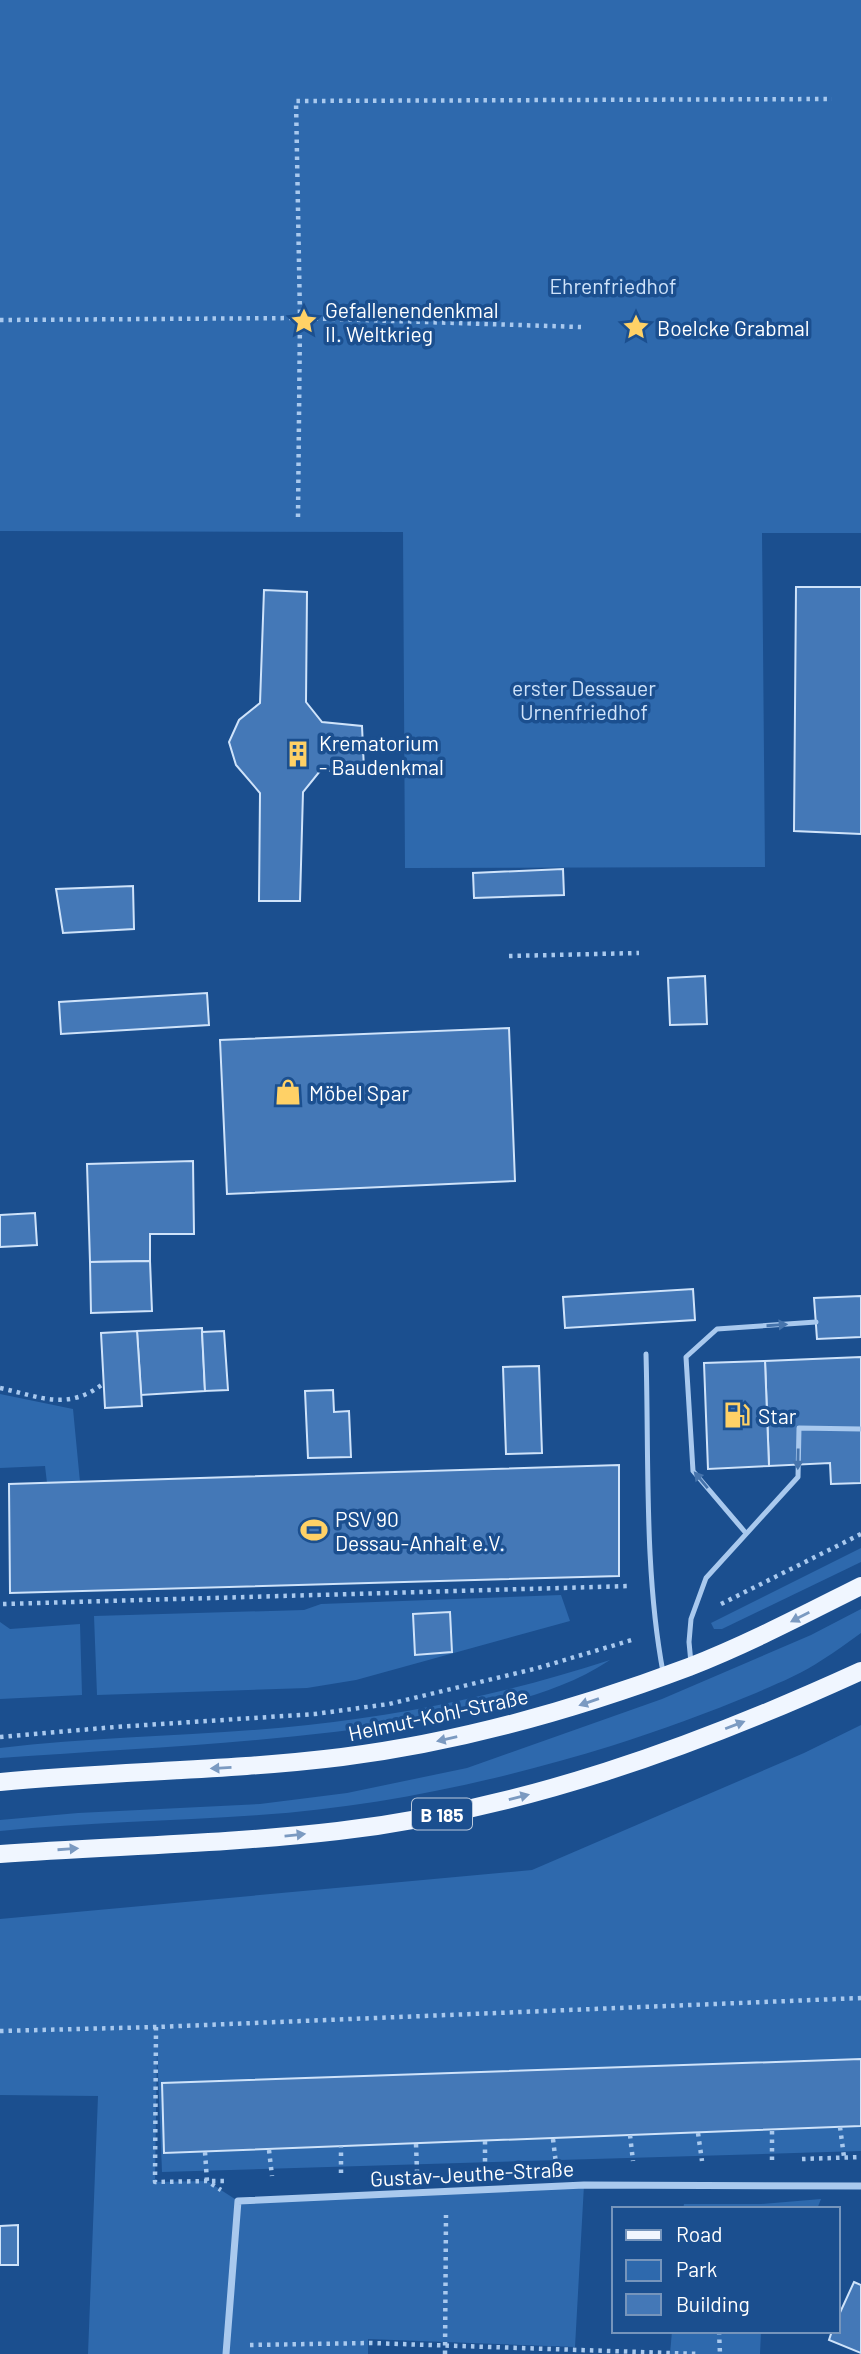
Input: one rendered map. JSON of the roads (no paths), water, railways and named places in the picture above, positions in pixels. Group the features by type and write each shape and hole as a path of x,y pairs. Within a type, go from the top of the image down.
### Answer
{"main road":[{"name":"Helmut-Kohl-Straße","path":"0,1782 264,1766 358,1755 513,1724 580,1705 691,1666 785,1625 861,1586"},
{"name":"B 185","path":"0,1854 286,1836 340,1831 452,1813 574,1783 640,1761 774,1711 861,1671"}],"street":[{"name":"Gustav-Jeuthe-Straße","path":"226,2354 238,2201 584,2185 861,2186"}],"lane":[{"path":"745,1532 694,1471 686,1357 717,1329 816,1322"},
{"path":"646,1354 652,1585 656,1633 664,1676"},
{"path":"691,1666 691,1619 706,1578 745,1532 798,1477 799,1428 861,1429"}],"place":[{"name":"Gefallenendenkmal II. Weltkrieg","path":"304,321"},
{"name":"Boelcke Grabmal","path":"636,327"},
{"name":"Krematorium - Baudenkmal","path":"298,754"},
{"name":"Möbel Spar","path":"288,1092"},
{"name":"Star","path":"737,1415"},
{"name":"PSV 90 Dessau-Anhalt e.V.","path":"314,1530"}],"park label":[{"name":"Ehrenfriedhof","path":"613,285"},
{"name":"erster Dessauer Urnenfriedhof","path":"584,699"}]}
